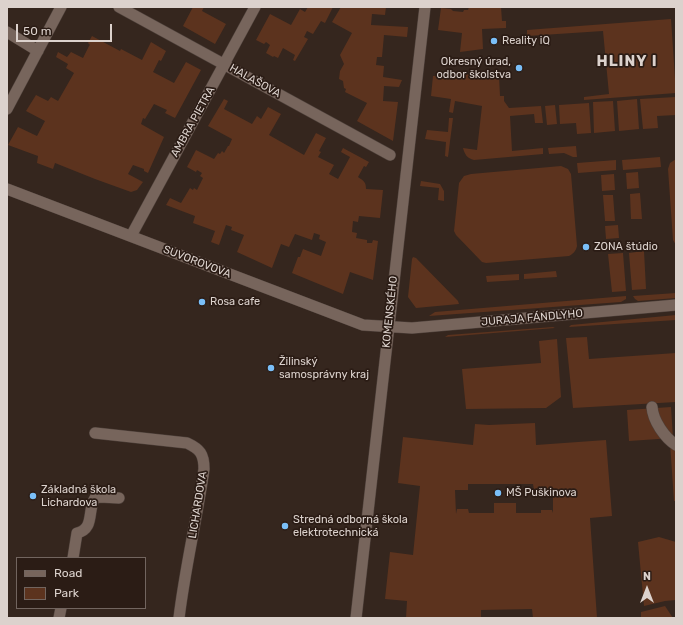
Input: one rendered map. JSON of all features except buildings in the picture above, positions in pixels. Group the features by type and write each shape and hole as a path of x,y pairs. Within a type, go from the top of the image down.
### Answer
{"street":[{"path":"7,109 61,7"},
{"name":"HALAŠOVA","path":"120,7 390,155"},
{"name":"AMBRA PIETRA","path":"131,236 255,7"},
{"name":"KOMENSKÉHO","path":"356,618 425,7"},
{"path":"7,32 38,51"},
{"name":"SUVOROVOVA","path":"7,189 363,325 388,327"},
{"name":"JURAJA FÁNDLYHO","path":"388,327 412,328 676,305"},
{"path":"652,407 653,415 669,440 676,445"},
{"name":"LICHARDOVA","path":"95,433 187,444 196,447 202,454 204,462 200,500 181,598 179,618"},
{"path":"73,557 77,533 82,532 89,523 92,503 95,498 119,498"}],"green space":[{"path":"193,7 204,7 202,11 226,24 215,44 183,26"},
{"path":"308,7 333,7 325,23 321,21 313,34 307,31 304,37 308,39 295,61 293,60 295,55 283,48 278,58 266,53 270,45 266,42 264,44 256,40 270,14 291,25 300,9 305,12"},
{"path":"341,7 386,7 385,15 372,14 371,25 408,27 407,37 384,35 382,57 377,57 376,65 384,66 383,77 402,80 399,87 384,86 383,101 398,102 393,141 357,121 367,103 345,92 346,89 344,88 343,81 339,79 340,71 344,64 340,55 352,33 332,22"},
{"path":"469,7 501,7 502,21 506,21 506,28 482,29 483,49 460,52 462,33 438,30 441,8 463,12 464,10 468,10"},
{"path":"671,19 676,93 584,100 584,97 609,94 603,31 527,36 527,30"},
{"path":"92,36 120,51 121,49 142,60 151,42 166,51 161,61 159,60 153,72 174,83 186,62 201,70 175,118 165,113 167,110 154,104 145,119 143,118 141,124 164,137 148,173 144,171 144,169 133,165 128,174 143,182 137,190 131,192 55,163 53,169 37,163 38,156 8,145 18,127 37,136 45,121 26,111 36,95 48,101 51,97 58,101 74,73 66,68 68,64 56,57 58,52 67,57 71,52 83,58 90,45 88,43"},
{"path":"496,73 499,76 500,96 504,96 504,101 509,108 541,106 543,123 535,123 534,114 510,116 512,151 543,148 543,154 474,160 468,157 463,148 477,150 482,106 455,101 453,113 449,112 451,99 431,96 433,76"},
{"path":"676,97 676,115 657,116 658,128 643,129 640,99"},
{"path":"224,99 228,101 224,109 252,124 257,116 261,119 268,107 281,114 269,135 304,155 316,133 326,138 319,151 321,152 318,157 334,165 329,174 338,179 350,157 341,152 343,148 369,162 366,167 364,166 358,177 366,185 366,189 383,190 380,218 359,216 358,222 353,221 352,232 357,233 356,238 367,240 367,243 372,243 373,240 378,241 373,280 350,272 343,294 292,273 298,257 300,257 303,249 321,256 326,242 319,239 320,235 314,233 312,240 295,234 289,247 281,244 272,268 237,252 244,235 231,230 232,227 226,225 219,245 211,242 215,231 193,223 195,216 166,205 170,198 181,203 190,188 197,190 203,178 200,176 202,173 197,170 196,172 187,167 196,150 214,159 218,153 220,154 222,151 224,153 229,146 232,139 208,126"},
{"path":"637,99 639,129 619,131 617,101"},
{"path":"613,101 615,131 594,133 593,102"},
{"path":"589,103 591,133 577,134 576,123 560,124 559,105"},
{"path":"555,105 557,124 547,125 545,106"},
{"path":"449,118 453,118 448,157 445,156 446,142 425,139 427,130 448,132"},
{"path":"576,146 577,157 564,153 549,154 548,148"},
{"path":"660,157 661,167 623,170 622,160"},
{"path":"676,159 676,245 673,240 668,169 670,163"},
{"path":"616,160 616,170 578,173 577,163"},
{"path":"561,166 568,169 571,174 577,246 575,251 569,256 486,263 482,262 456,235 454,231 459,183 464,176 471,174"},
{"path":"638,172 639,188 627,189 626,173"},
{"path":"614,174 615,190 602,191 601,175"},
{"path":"421,181 440,184 444,191 444,201 438,200 439,188 420,186"},
{"path":"640,193 642,219 631,219 630,194"},
{"path":"603,195 613,195 615,221 605,221"},
{"path":"618,225 619,238 606,239 605,226"},
{"path":"644,251 646,289 632,290 629,253"},
{"path":"623,253 626,291 612,292 608,254"},
{"path":"413,257 416,258 458,301 459,304 416,308 408,297"},
{"path":"556,271 557,277 524,279 524,274"},
{"path":"519,274 519,280 487,282 486,276"},
{"path":"676,293 676,298 638,301 633,296"},
{"path":"626,296 626,299 621,302 429,316 435,312"},
{"path":"676,315 676,320 569,327 571,325"},
{"path":"555,328 445,337 448,335"},
{"path":"587,337 589,359 676,353 676,402 573,408 566,338"},
{"path":"557,339 561,397 546,408 466,409 462,369 541,363 539,341"},
{"path":"671,407 673,438 629,441 627,410"},
{"path":"535,423 536,445 606,440 612,516 590,518 597,618 533,618 532,609 481,610 481,618 406,618 407,601 385,599 390,552 413,555 420,486 398,483 403,437 473,445 475,424 489,425","holes":["468,484 533,484 534,490 553,490 553,513 552,510 541,510 541,513 516,513 516,503 494,503 494,513 469,513 468,509 457,509 456,514 455,490 468,490"]},
{"path":"670,443 676,443 676,501 674,501"},
{"path":"659,537 676,542 676,600 644,606 638,542"},
{"path":"665,606 673,618 641,618 641,612"}],"place":[{"name":"Reality iQ","path":"494,41"},
{"name":"Okresný úrad, odbor školstva","path":"519,68"},
{"name":"ZONA štúdio","path":"586,247"},
{"name":"Rosa cafe","path":"202,302"},
{"name":"Žilinský samosprávny kraj","path":"271,368"},
{"name":"MŠ Puškinova","path":"498,493"},
{"name":"Základná škola Lichardova","path":"33,496"},
{"name":"Stredná odborná škola elektrotechnická","path":"285,526"}],"district":[{"name":"HLINY I","path":"627,62"}]}
